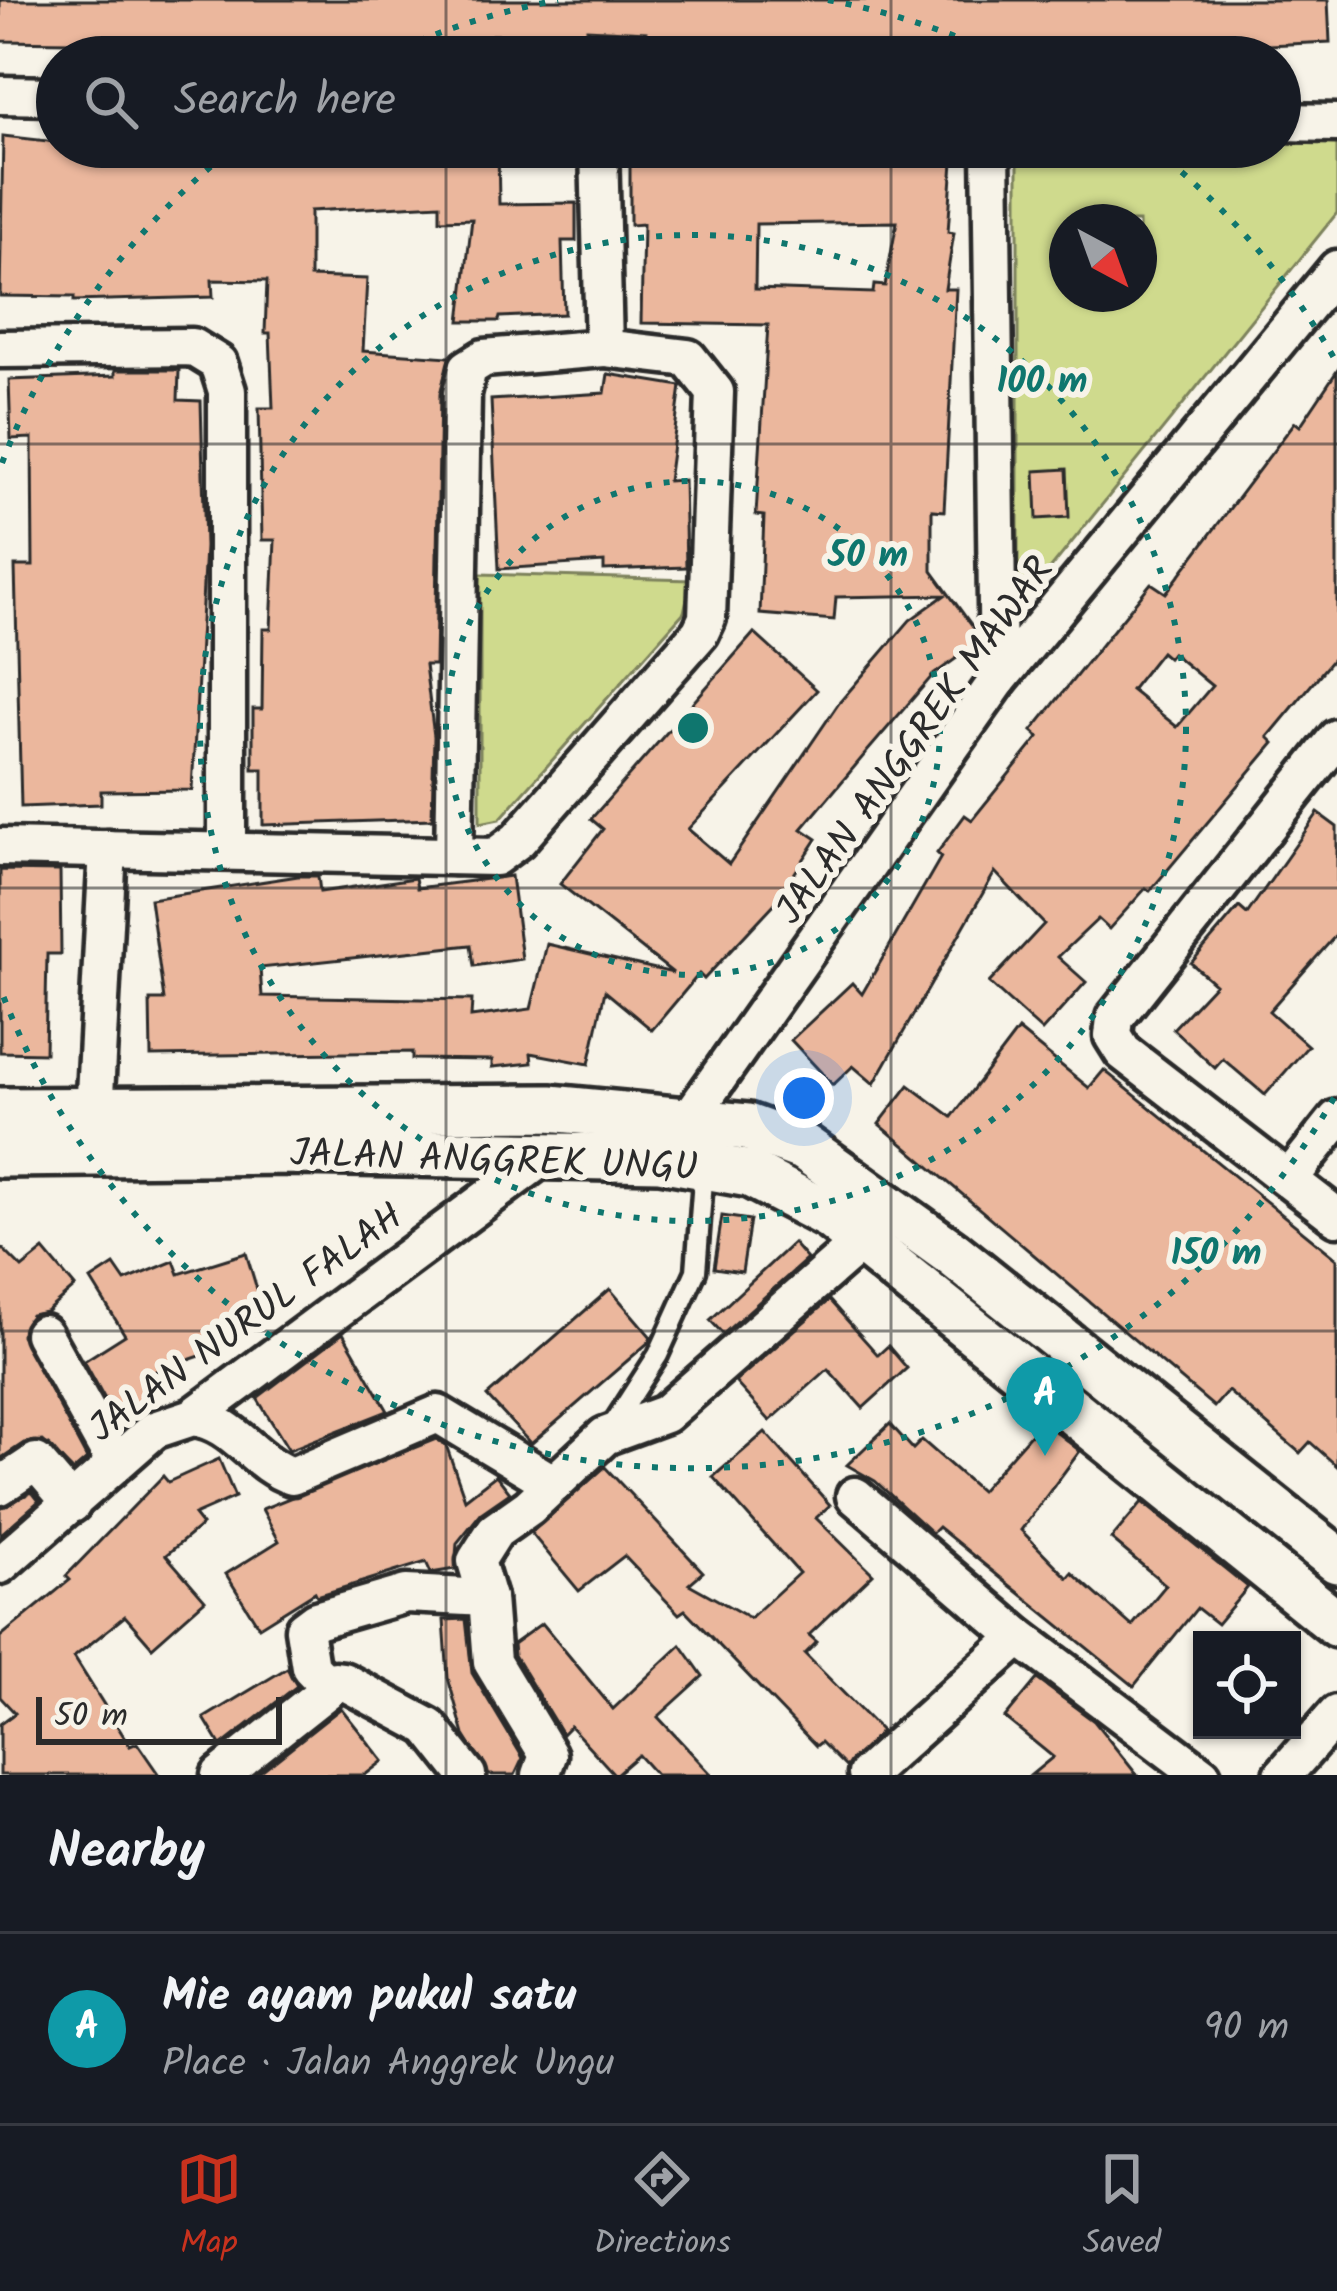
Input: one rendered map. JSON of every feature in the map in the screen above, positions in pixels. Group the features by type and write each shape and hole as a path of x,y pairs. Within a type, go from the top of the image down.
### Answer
{"street":[{"path":"0,95 36,96"},
{"path":"1301,122 1337,123"},
{"path":"600,168 604,348"},
{"path":"992,168 998,680"},
{"name":"JALAN ANGGREK MAWAR","path":"683,1160 691,1118 998,680 1337,268"},
{"path":"0,349 192,347 218,363 227,392 227,851"},
{"path":"0,847 454,856 495,856 518,840 700,634 707,618 715,392 688,358 604,348 484,358 468,368 462,394 454,856"},
{"path":"1337,738 1113,1026 1116,1044 1124,1052 1337,1217"},
{"path":"93,1131 108,849"},
{"name":"JALAN ANGGREK UNGU","path":"0,1154 93,1131 550,1108 747,1126 805,1148 953,1254 1337,1561"},
{"name":"JALAN ANGGREK UNGU","path":"0,1112 93,1131 683,1160 790,1192 861,1242 1337,1624"},
{"path":"1289,1179 1337,1119"},
{"name":"JALAN NURUL FALAH","path":"0,1565 154,1430 193,1417 547,1154"},
{"path":"541,1775 548,1755 493,1662 487,1598 476,1561 483,1545 605,1436 665,1414 861,1242"},
{"path":"43,1334 115,1463"},
{"path":"193,1417 232,1430 266,1463 292,1476 438,1414 554,1484"},
{"path":"0,1486 36,1462 72,1504"},
{"path":"855,1496 1019,1637 1186,1771"},
{"path":"330,1688 310,1667 302,1642 304,1629 316,1620 406,1594 487,1598"},
{"path":"867,1774 1019,1637"},
{"path":"220,1775 334,1680 429,1727 467,1775"},
{"path":"1282,1775 1337,1714"}],"lane":[{"path":"605,1436 658,1355 696,1271 683,1160"}],"green space":[{"path":"1337,139 1337,213 1018,609 1018,168 1301,168 1301,140"},
{"path":"480,574 691,580 684,612 500,819 480,823"}],"building":[{"path":"0,0 1328,0 1330,42 1301,43 1301,36 646,36 646,32 587,29 587,36 36,36 36,42 0,41"},
{"path":"3,136 36,140 36,168 498,168 499,204 576,203 576,241 562,241 564,314 500,317 499,321 460,321 472,219 440,220 440,204 310,211 310,277 367,279 363,351 450,357 440,394 435,665 425,665 434,736 432,819 263,825 263,769 253,769 253,709 262,709 263,629 271,629 275,540 262,540 259,408 273,408 270,333 265,333 267,281 212,280 213,297 74,301 74,297 0,296"},
{"path":"630,168 953,168 948,232 954,233 945,289 956,289 944,511 932,510 932,571 975,630 975,645 933,675 802,829 817,839 775,903 704,979 699,974 652,1030 605,991 589,1064 531,1053 532,1063 492,1067 492,1060 412,1059 412,1052 151,1056 150,1000 164,1000 150,899 298,876 318,876 320,892 415,878 417,888 511,876 522,959 474,966 471,945 260,968 262,996 472,1000 471,1017 531,1009 547,944 673,973 560,884 603,829 591,819 754,633 817,690 688,829 729,864 839,703 910,620 945,595 836,597 834,620 760,614 764,516 756,515 768,325 641,323 643,224 630,225","holes":["897,222 885,286 874,285 873,293 755,289 756,224"]},
{"path":"115,370 179,370 178,400 201,401 205,547 192,790 101,791 101,804 21,807 15,566 33,566 32,438 11,439 9,380 115,376"},
{"path":"1337,371 1337,654 1268,737 1274,743 1150,891 1146,888 1109,929 1098,919 1058,957 1086,982 1042,1031 989,983 1044,924 995,872 874,1084 853,1066 833,1085 791,1040 852,983 862,994 941,857 937,853 965,815 972,820 1039,737 1032,731 1151,583 1166,593 1295,422 1300,426","holes":["1161,652 1168,658 1172,653 1212,686 1177,727 1131,690"]},
{"path":"608,374 681,386 668,481 684,480 686,567 604,570 604,562 499,569 491,400 605,393"},
{"path":"1067,469 1069,517 1037,519 1035,471"},
{"path":"1318,813 1337,827 1337,934 1269,1011 1308,1046 1265,1095 1223,1059 1215,1068 1173,1029 1215,984 1191,963 1239,907 1247,914"},
{"path":"0,870 60,871 61,954 47,954 45,1053 0,1052"},
{"path":"1018,1030 1089,1088 1104,1070 1337,1259 1337,1466 1310,1442 1300,1453 1228,1391 1214,1407 879,1124 909,1085 952,1117"},
{"path":"722,1216 750,1220 742,1272 714,1268"},
{"path":"793,1243 807,1259 723,1334 710,1320"},
{"path":"0,1246 22,1268 44,1250 75,1287 46,1312 31,1315 21,1335 87,1459 73,1471 43,1441 24,1443 0,1459"},
{"path":"246,1253 267,1322 199,1343 203,1355 141,1376 154,1398 117,1421 84,1361 125,1335 91,1280 114,1265 125,1281 174,1261 179,1274"},
{"path":"610,1289 651,1337 649,1342 531,1444 487,1396"},
{"path":"829,1300 878,1355 888,1346 907,1368 863,1408 828,1369 770,1421 735,1382"},
{"path":"343,1333 388,1411 289,1450 257,1398"},
{"path":"1042,1421 1080,1451 1021,1530 1068,1578 1072,1573 1132,1626 1166,1585 1111,1539 1142,1502 1248,1587 1217,1624 1197,1608 1134,1686 938,1527 932,1533 875,1481 847,1465 890,1424 913,1449 922,1440 980,1491"},
{"path":"765,1432 830,1505 816,1518 873,1574 809,1635 817,1642 805,1654 881,1731 846,1767 821,1742 816,1746 685,1610 679,1614 624,1556 579,1591 531,1533 605,1467 703,1572 689,1584 750,1618 799,1573 713,1477"},
{"path":"436,1439 446,1445 465,1499 496,1475 510,1493 481,1513 457,1543 455,1569 431,1573 426,1562 317,1596 315,1592 259,1627 226,1574 279,1541 262,1509"},
{"path":"219,1459 235,1497 194,1515 202,1525 166,1555 205,1600 152,1647 125,1616 74,1657 130,1746 137,1743 159,1775 0,1775 0,1724 15,1713 0,1697 0,1637 70,1580 66,1576 163,1476 168,1482"},
{"path":"32,1492 39,1501 0,1535 0,1508"},
{"path":"466,1619 472,1673 523,1758 515,1775 489,1775 464,1735 448,1678 444,1620"},
{"path":"542,1623 613,1709 681,1645 703,1676 658,1717 712,1775 656,1775 638,1755 615,1775 570,1726 562,1734 514,1655 513,1644"},
{"path":"287,1668 297,1686 221,1746 204,1718"},
{"path":"1037,1679 1094,1721 1137,1775 1031,1775 1053,1757 1005,1718"},
{"path":"341,1708 383,1761 365,1775 256,1775"}],"place":[{"name":"Mie ayam pukul satu","path":"1045,1456"}]}
